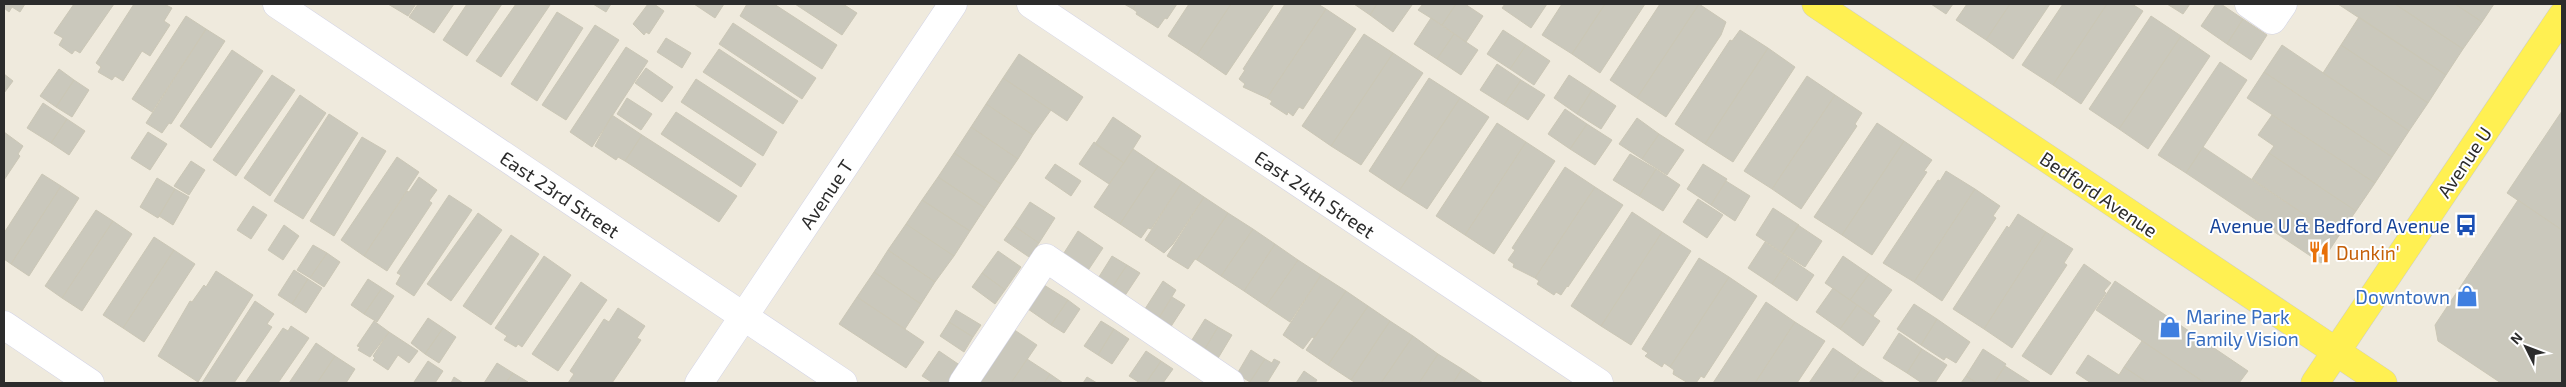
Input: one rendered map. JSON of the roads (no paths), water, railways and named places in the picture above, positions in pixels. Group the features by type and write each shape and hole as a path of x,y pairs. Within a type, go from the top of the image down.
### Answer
{"main road":[{"name":"Bedford Avenue","path":"1816,4 2383,383"},
{"name":"Avenue U","path":"2315,383 2562,16"}],"street":[{"name":"East 23rd Street","path":"277,4 843,383"},
{"name":"Avenue T","path":"699,383 953,4"},
{"name":"East 24th Street","path":"1031,4 1599,383"},
{"path":"2249,4 2272,20 2283,4"},
{"path":"963,383 1046,258 1230,383"},
{"path":"4,325 90,383"}],"place":[{"name":"Avenue U & Bedford Avenue","path":"2466,225"},
{"name":"Dunkin'","path":"2319,252"},
{"name":"Downtown","path":"2467,296"},
{"name":"Marine Park Family Vision","path":"2170,327"}]}
